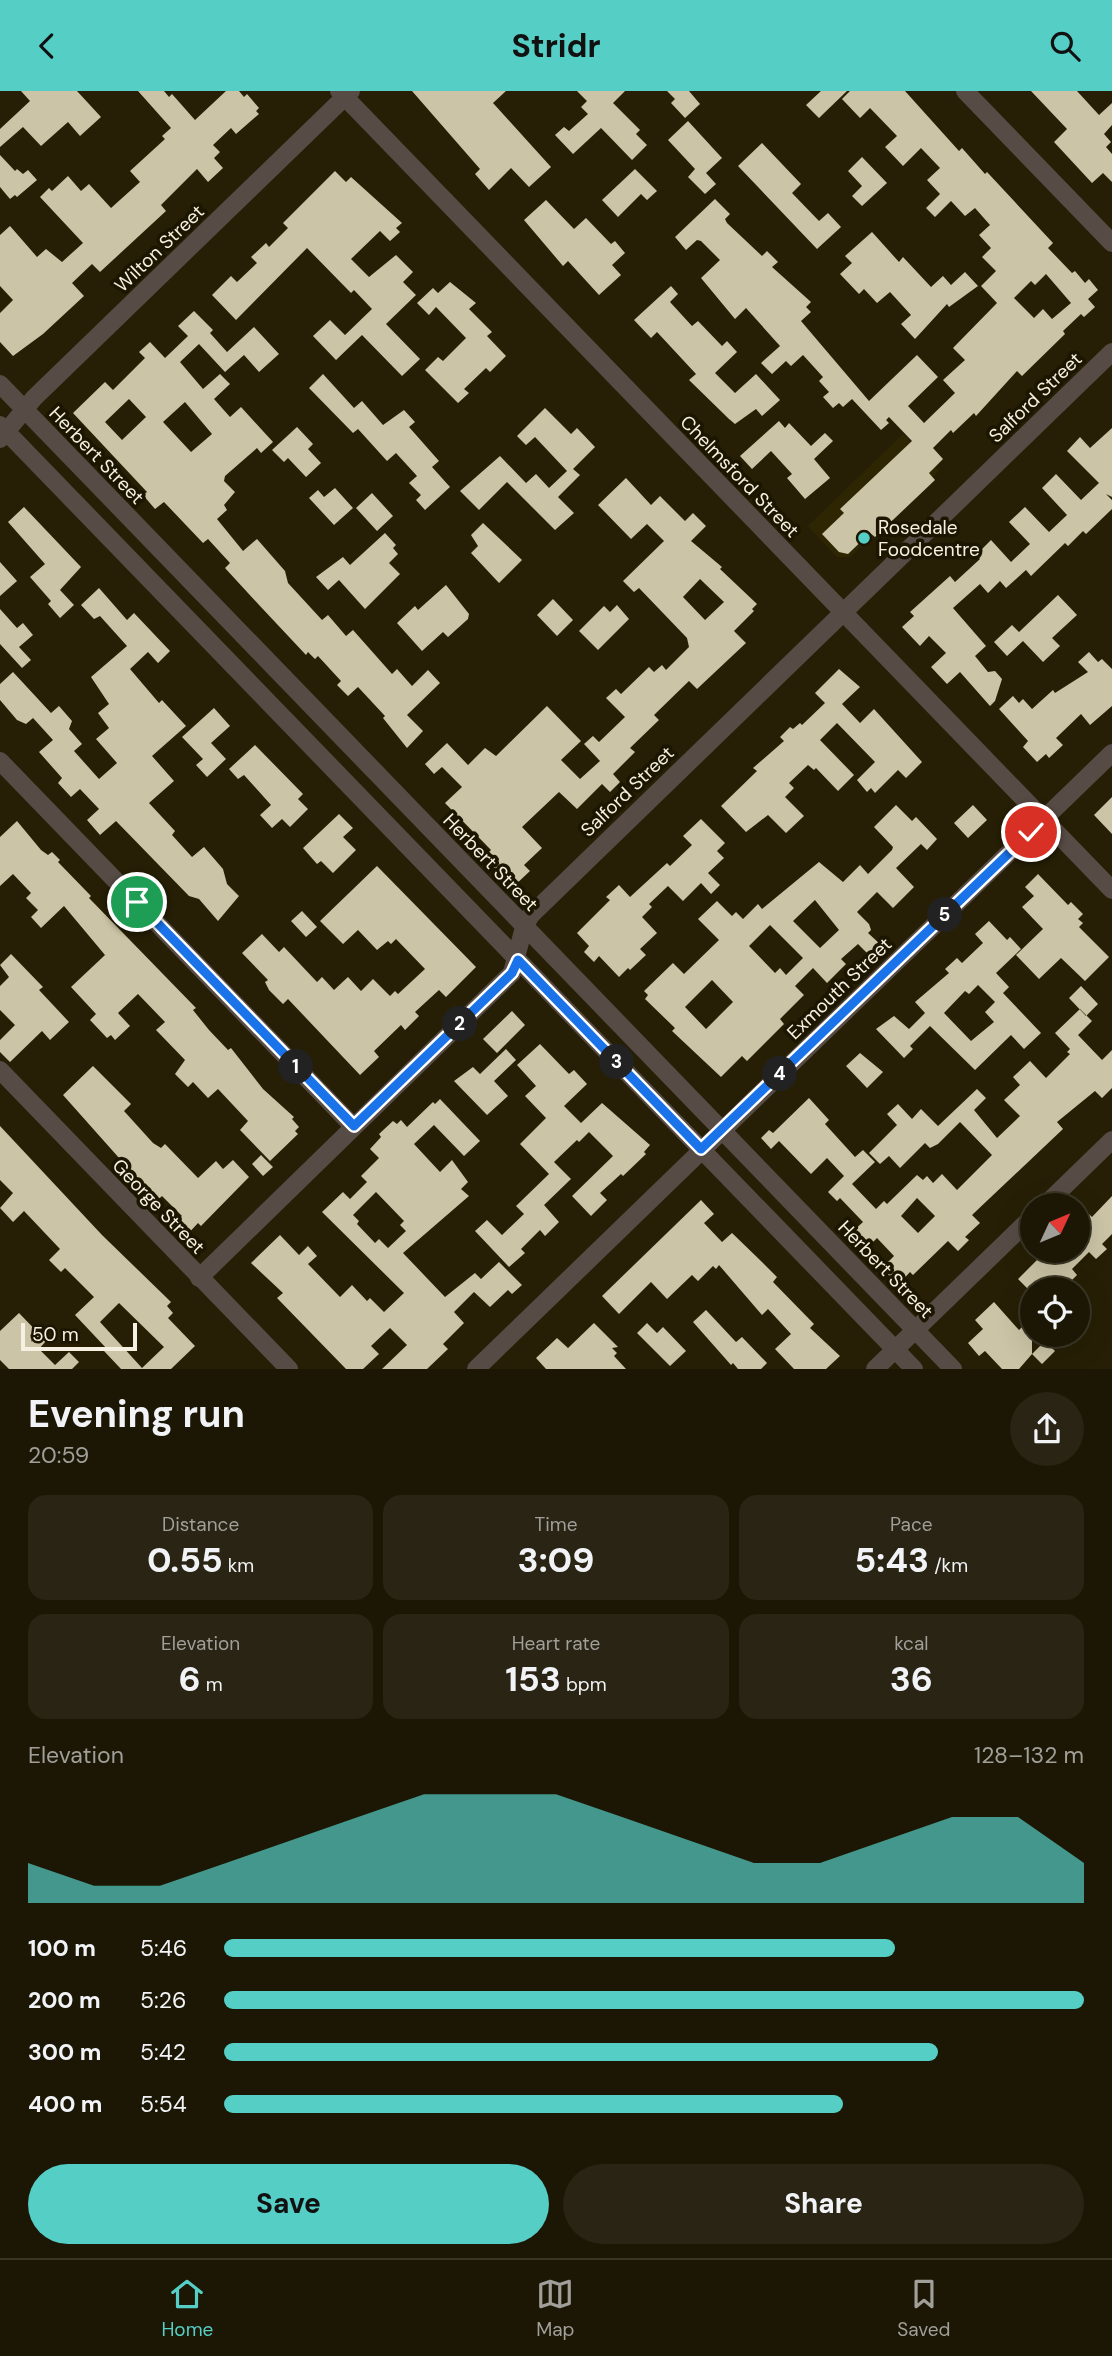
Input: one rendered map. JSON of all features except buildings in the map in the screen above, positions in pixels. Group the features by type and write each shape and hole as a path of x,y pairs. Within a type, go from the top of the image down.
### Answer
{"street":[{"path":"965,91 1112,243"},
{"name":"Wilton Street","path":"2,432 345,93"},
{"name":"Chelmsford Street","path":"345,93 1112,890"},
{"name":"Salford Street","path":"199,1278 512,973 518,960 524,927 531,915 1112,352"},
{"name":"Herbert Street","path":"0,384 953,1369"},
{"path":"2,432 253,686 914,1369"},
{"path":"253,686 273,666"},
{"name":"Exmouth Street","path":"476,1369 1112,753"},
{"path":"0,761 354,1126"},
{"name":"George Street","path":"0,1070 289,1369"},
{"path":"1057,1193 1112,1140"},
{"path":"875,1369 1020,1229"}],"shaded area":[{"path":"903,434 939,471 850,557 837,557 808,526"}],"place":[{"name":"Rosedale Foodcentre","path":"864,538"}],"route":[{"path":"137,902 354,1126 512,973 518,960 701,1149 1031,832"}]}
